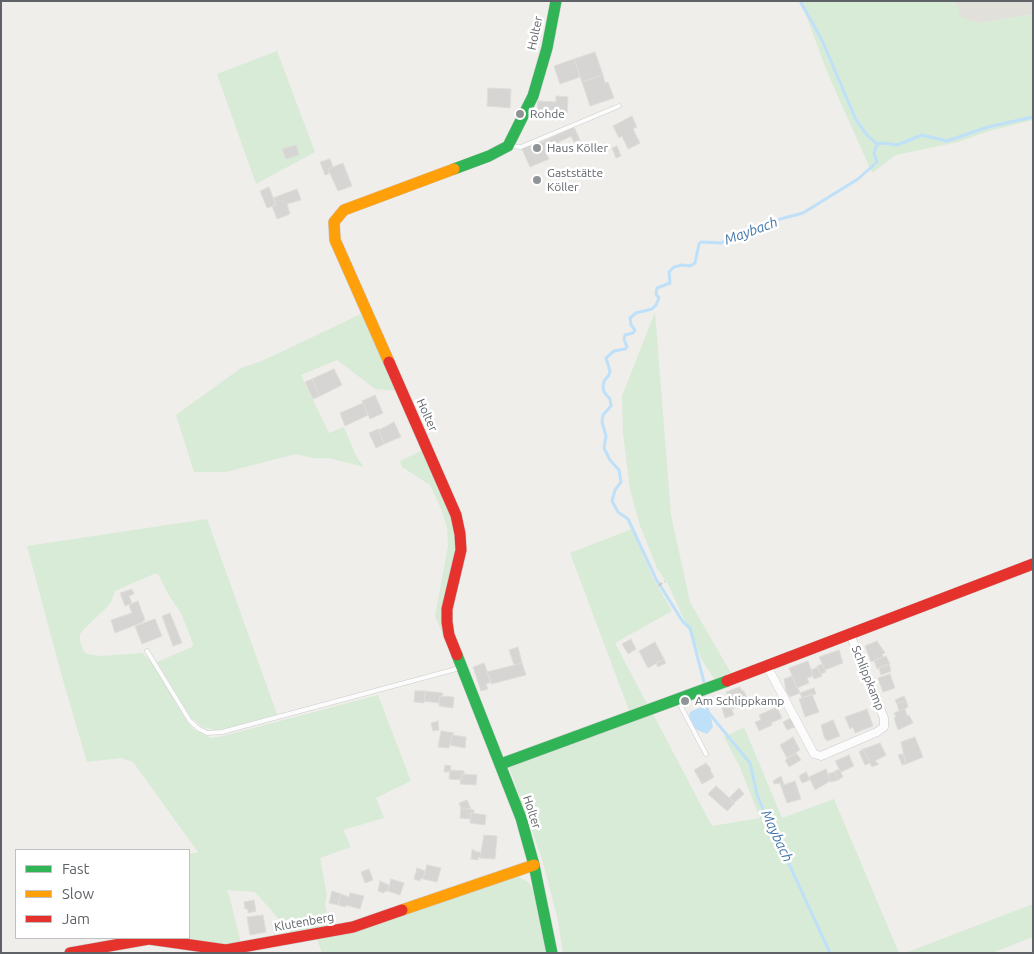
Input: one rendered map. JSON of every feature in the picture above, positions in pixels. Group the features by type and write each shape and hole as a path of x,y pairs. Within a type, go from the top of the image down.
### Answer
{"street":[{"name":"Holter","path":"552,953 534,865 521,818 462,668 447,622 447,608 461,550 456,515 335,240 334,222 344,210 489,156 508,146 533,96 547,48 556,1"},
{"path":"501,764 767,666 1033,564"},
{"name":"Schlippkamp","path":"767,666 814,754 821,756 884,728 884,718 850,634"},
{"name":"Klutenberg","path":"155,939 226,950 354,927 534,865"},
{"name":"Klutenberg","path":"70,953 144,939"}],"lane":[{"path":"508,146 521,147 619,106"},
{"path":"147,651 190,721 207,733 222,732 462,668"},
{"path":"677,699 706,754"}],"path":[{"path":"658,586 665,581"}],"shaded area":[{"path":"955,1 1033,1 1033,14 979,23 960,18"}],"green space":[{"path":"801,1 955,1 961,17 979,23 1033,14 1033,120 989,131 958,142 896,155 872,173 827,72"},
{"path":"277,51 315,152 256,184 217,74"},
{"path":"655,312 671,515 690,602 731,673 714,679 701,658 669,586 657,568 639,523 630,489 623,433 622,396"},
{"path":"361,314 397,391 375,389 337,360 301,375 329,433 344,427 356,456 364,467 329,458 312,458 296,454 226,472 194,472 176,415 241,368 262,361"},
{"path":"423,450 455,522 458,548 443,631 448,647 435,616 448,546 447,528 442,511 430,485 402,467 400,461"},
{"path":"207,519 277,714 230,728 215,730 202,727 190,717 157,662 192,647 193,644 181,613 168,594 158,574 115,591 107,607 82,631 80,641 84,652 88,654 100,656 142,653 155,667 193,729 211,738 378,695 411,781 376,798 384,818 343,830 351,847 320,858 327,895 325,904 329,927 292,934 255,892 226,890 229,895 241,943 223,944 189,939 190,854 198,852 133,762 121,758 87,762 27,546"},
{"path":"632,529 652,576 672,611 615,643 647,704 629,710 570,553"},
{"path":"653,714 712,826 760,818 739,765 724,737 744,727 782,818 834,799 899,953 563,953 557,916 542,859 509,767"},
{"path":"511,876 519,877 528,882 533,889 546,953 322,953 317,939"},
{"path":"1033,904 1033,937 992,953 905,953"}],"water":[{"path":"701,707 706,710 711,718 713,727 707,734 691,725 689,717 690,712"}],"building":[{"path":"595,52 603,75 582,82 574,59"},
{"path":"574,59 580,77 560,84 554,66"},
{"path":"603,75 605,83 608,82 614,98 590,106 582,82"},
{"path":"488,88 511,89 510,108 487,106"},
{"path":"556,96 568,97 567,113 556,112 556,118 546,117 547,112 537,112 538,101 556,102"},
{"path":"632,116 637,127 633,129 640,143 628,149 622,136 619,138 613,126"},
{"name":"Haus Köller","path":"574,127 580,140 574,142 571,136 559,142 551,147 552,150 546,153 549,159 530,167 522,149 530,145 531,147"},
{"path":"296,145 299,155 286,159 282,149"},
{"path":"617,146 621,156 616,158 612,148"},
{"path":"330,159 333,167 328,169 329,174 325,175 320,162"},
{"path":"343,163 352,186 338,191 328,169"},
{"path":"269,187 276,205 267,208 260,191"},
{"path":"297,189 301,200 287,204 290,214 277,219 272,206 276,205 273,198"},
{"path":"334,369 342,385 320,396 312,379"},
{"path":"312,379 320,396 313,399 305,382"},
{"path":"375,395 383,413 370,419 362,401"},
{"path":"363,403 368,415 345,426 340,413"},
{"path":"394,422 401,437 384,444 378,429"},
{"path":"378,429 384,444 376,448 369,433"},
{"path":"132,589 134,594 129,596 132,603 125,606 120,593"},
{"path":"138,601 145,620 115,633 111,620 132,613 129,605"},
{"path":"170,613 182,643 173,646 162,616"},
{"path":"155,619 162,636 142,644 135,626"},
{"path":"631,639 636,649 628,654 622,644"},
{"path":"877,641 885,653 882,654 883,657 871,662 865,646"},
{"path":"655,642 664,659 648,668 639,651"},
{"path":"518,647 522,663 514,665 509,650"},
{"path":"839,650 843,663 825,670 819,657"},
{"path":"886,656 890,664 877,669 874,660"},
{"path":"664,659 666,663 658,667 656,663"},
{"path":"808,661 813,676 807,678 809,683 797,688 789,668"},
{"path":"484,663 491,682 486,684 488,689 481,691 473,667"},
{"path":"522,663 526,675 491,684 487,672"},
{"path":"822,664 826,672 821,674 817,666"},
{"path":"889,664 891,671 881,675 879,668"},
{"path":"818,667 822,676 814,679 811,670"},
{"path":"890,674 895,688 883,692 878,678"},
{"path":"792,676 800,693 790,697 786,691 784,679"},
{"path":"740,687 747,698 744,699 746,703 732,709 726,692"},
{"path":"814,688 816,694 802,698 800,693"},
{"path":"415,691 425,691 424,703 414,702"},
{"path":"425,691 443,693 440,696 439,703 424,701"},
{"path":"812,694 819,712 805,717 799,699"},
{"path":"440,696 454,697 453,708 439,706"},
{"path":"904,696 906,700 897,704 895,700"},
{"path":"906,700 908,707 899,711 897,704"},
{"path":"730,705 734,715 725,718 722,708"},
{"path":"777,707 782,718 759,731 755,722 761,720 759,715"},
{"path":"906,708 907,716 909,715 913,723 898,730 894,713"},
{"path":"867,709 873,726 855,733 853,727 850,729 845,717"},
{"path":"791,718 795,727 787,730 783,722"},
{"path":"833,720 840,736 827,741 821,725"},
{"path":"438,721 439,730 433,731 431,723"},
{"path":"441,731 454,733 449,748 438,747"},
{"path":"452,735 466,737 465,748 450,745"},
{"path":"793,737 800,750 787,758 780,745"},
{"path":"915,737 923,757 906,764 901,742"},
{"path":"880,743 886,755 875,761 879,764 872,767 863,749"},
{"path":"863,749 870,763 865,765 859,752"},
{"path":"796,753 801,760 789,767 785,760"},
{"path":"903,754 906,764 902,765 898,755"},
{"path":"849,755 854,766 841,772 835,761"},
{"path":"706,763 714,777 702,784 694,770"},
{"path":"445,765 451,766 450,772 444,772"},
{"path":"826,769 831,782 815,790 809,777"},
{"path":"839,769 843,777 838,780 834,772"},
{"path":"450,770 464,771 461,780 449,779"},
{"path":"806,772 810,780 802,783 799,776"},
{"path":"834,772 838,780 831,782 828,774"},
{"path":"462,774 477,775 476,785 460,784"},
{"path":"781,776 784,785 781,786 780,783 774,784 773,781"},
{"path":"795,781 801,799 787,803 781,786"},
{"path":"716,786 735,803 727,811 708,794"},
{"path":"739,788 744,794 734,803 729,798"},
{"path":"467,800 471,809 461,808 459,803"},
{"path":"461,808 474,810 474,813 471,813 471,819 460,818"},
{"path":"471,813 486,815 485,825 470,823"},
{"path":"484,835 497,836 495,859 480,858"},
{"path":"472,850 481,852 478,860 471,859"},
{"path":"427,865 441,868 437,882 423,879"},
{"path":"417,868 425,871 423,879 421,878 420,881 414,879"},
{"path":"369,869 373,880 365,883 361,872"},
{"path":"391,879 404,883 400,895 388,891"},
{"path":"380,881 389,885 388,891 384,893 378,891"},
{"path":"332,891 341,894 338,905 329,903"},
{"path":"350,893 364,896 360,909 338,905 341,894 349,897"},
{"path":"254,900 256,911 248,913 244,902"},
{"path":"263,915 266,932 250,935 247,917"},
{"path":"278,922 280,932 274,933 272,923"}],"waterway":[{"path":"800,1 822,40 856,120 867,135 877,144"},
{"name":"Maybach","path":"704,682 690,628 683,622 656,579 628,519 618,512 612,501 615,490 621,482 619,470 610,460 604,448 606,436 602,422 603,415 611,406 610,399 604,392 603,387 610,371 606,358 614,351 627,347 624,339 625,335 633,333 635,330 631,325 630,318 636,313 652,309 656,305 659,298 656,294 657,288 670,283 669,272 674,267 690,266 695,263 701,242 721,243 741,231 765,224 772,224 780,219 803,213 858,179 877,162 874,153 877,144 897,145 922,135 947,141 988,127 1033,117"},
{"name":"Maybach","path":"705,697 708,712 750,763 757,794 764,812 772,823 830,953"}],"traffic: fast":[{"path":"454,169 489,156 508,146 533,96 547,48 556,1"},
{"path":"457,655 521,818 534,865 552,953"},
{"path":"501,764 727,681"}],"traffic: slow":[{"path":"389,362 335,240 334,222 344,210 454,169"},
{"path":"402,910 534,865"}],"traffic: jam":[{"path":"389,362 456,515 461,550 447,609 447,622 449,635 457,655"},
{"path":"727,681 1033,564"},
{"path":"70,953 149,939 226,950 353,927 402,910"}],"place":[{"name":"Rohde","path":"520,114"},
{"name":"Haus Köller","path":"537,148"},
{"name":"Gaststätte Köller","path":"537,180"},
{"name":"Am Schlippkamp","path":"685,701"}]}
